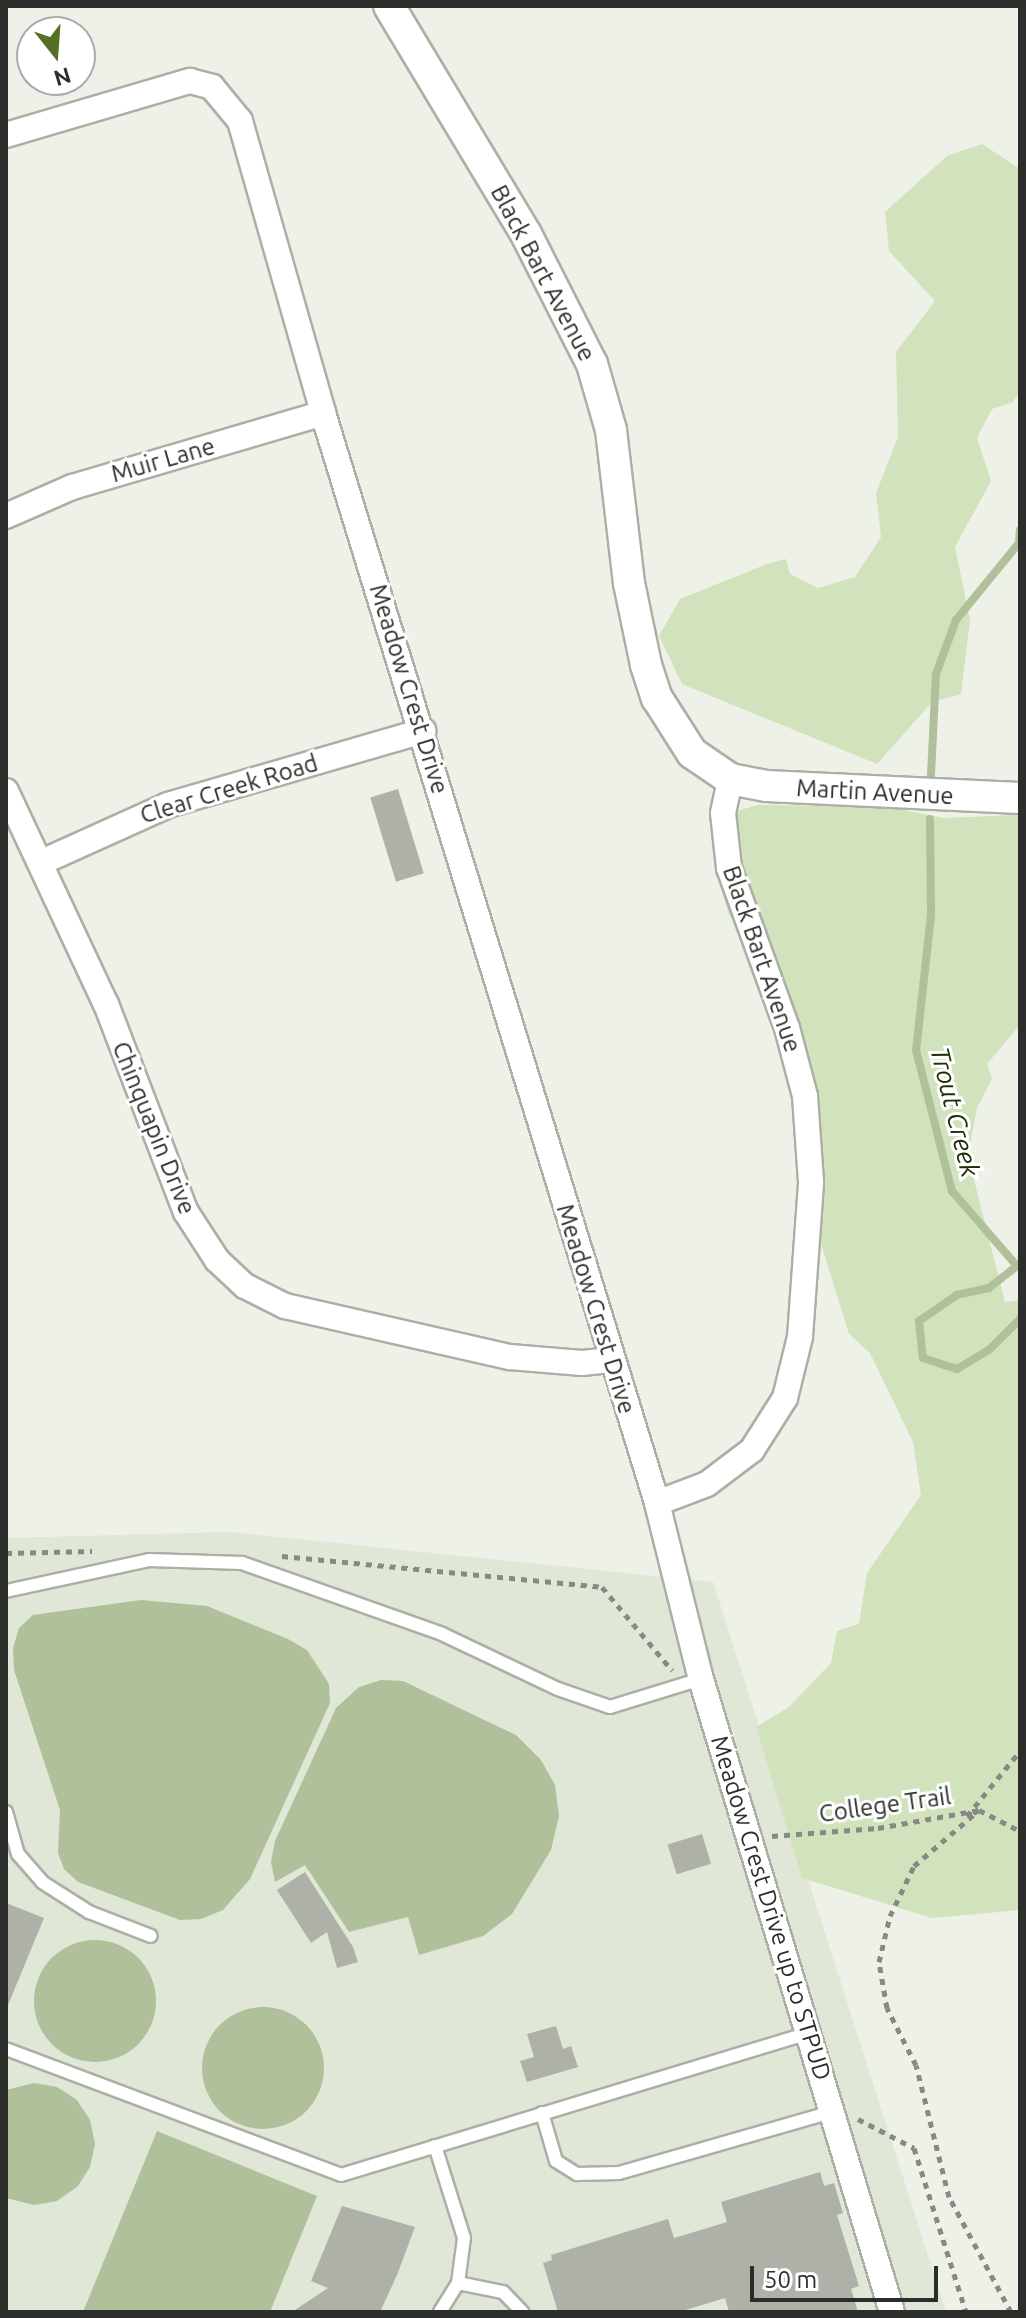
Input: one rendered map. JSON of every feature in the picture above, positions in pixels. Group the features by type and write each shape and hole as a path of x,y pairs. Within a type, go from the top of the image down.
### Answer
{"street":[{"name":"Black Bart Avenue","path":"389,6 574,322 611,430 634,612 657,698 692,753 730,779 723,813 729,868 787,1028 805,1096 811,1182 800,1337 785,1398 752,1450 707,1484 657,1503"},
{"name":"Meadow Crest Drive","path":"6,135 190,81 212,87 240,121 323,413 423,731 610,1360 657,1503"},
{"name":"Muir Lane","path":"6,516 72,487 323,413"},
{"name":"Clear Creek Road","path":"42,862 168,805 423,731"},
{"name":"Martin Avenue","path":"730,779 813,791 1020,798"},
{"name":"Chinquapin Drive","path":"6,791 42,862 106,1004 186,1212 217,1260 245,1286 285,1306 510,1357 582,1363 610,1360"},
{"name":"Meadow Crest Drive up to STPUD","path":"657,1503 692,1682 749,1838 892,2312"}],"lane":[{"path":"6,1591 149,1560 242,1563 442,1634 558,1689 610,1707 692,1682"},
{"path":"6,1812 12,1855 42,1882 89,1912 151,1936"},
{"path":"6,2049 341,2175 808,2033"},
{"path":"542,2113 556,2161 577,2174 619,2173 831,2108"},
{"path":"435,2146 464,2238 458,2283 440,2312"},
{"path":"458,2283 503,2292 522,2312"}],"path":[{"path":"6,1553 103,1551"},
{"path":"269,1554 602,1587 692,1682"},
{"path":"971,1811 1020,1751"},
{"path":"979,1810 914,1866 890,1916 879,1962 887,2008 916,2065 949,2197 1011,2312"},
{"name":"College Trail","path":"971,1811 967,1816 979,1810 1020,1831"},
{"name":"College Trail","path":"749,1838 878,1828 971,1811"},
{"path":"831,2108 914,2148 966,2312"}],"shaded area":[{"path":"982,144 1020,169 1020,391 1013,402 992,409 977,438 991,481 955,547 970,620 961,694 932,702 877,764 682,684 659,636 680,599 767,564 786,559 790,574 818,588 855,577 881,537 876,493 898,437 896,352 935,301 889,251 885,212 947,156"},
{"path":"758,805 888,807 944,818 1020,815 1020,1025 987,1064 992,1079 977,1108 968,1156 1005,1302 1020,1300 1020,1910 932,1918 802,1878 756,1727 789,1707 831,1663 837,1631 859,1624 867,1573 921,1495 913,1442 870,1353 849,1334 814,1221 775,963 729,915 718,879 737,811"},
{"path":"230,1532 713,1582 946,2312 6,2312 6,1538"},
{"path":"141,1600 207,1606 288,1639 307,1650 329,1684 330,1703 250,1879 223,1910 201,1919 180,1920 78,1882 64,1869 58,1853 60,1810 14,1670 13,1648 19,1628 33,1615"},
{"path":"381,1680 403,1681 516,1735 541,1760 555,1785 559,1816 551,1850 512,1914 483,1936 419,1955 408,1917 349,1932 305,1865 275,1882 271,1862 275,1841 336,1708 359,1687"},
{"path":"95,1940 118,1945 138,1958 151,1978 156,2001 151,2024 138,2044 118,2057 95,2062 72,2057 52,2044 39,2024 34,2001 39,1978 52,1958 72,1945"},
{"path":"263,2007 286,2012 306,2025 319,2045 324,2068 319,2091 306,2111 286,2124 263,2129 240,2124 220,2111 207,2091 202,2068 207,2045 220,2025 240,2012"},
{"path":"34,2083 57,2087 77,2100 90,2120 95,2144 90,2167 78,2186 57,2201 34,2205 6,2198 6,2090"},
{"path":"157,2131 317,2196 270,2312 83,2312"}],"building":[{"path":"398,789 424,873 396,882 370,797"},
{"path":"702,1834 711,1864 677,1874 668,1845"},
{"path":"305,1872 353,1947 358,1962 337,1968 327,1932 311,1943 277,1890"},
{"path":"6,1903 44,1918 6,2010"},
{"path":"556,2026 563,2049 571,2046 578,2067 527,2082 520,2061 534,2057 527,2034"},
{"path":"820,2172 824,2186 834,2183 843,2213 837,2215 859,2286 851,2289 858,2312 729,2312 725,2298 679,2312 558,2312 543,2263 552,2260 551,2255 668,2219 674,2238 727,2222 721,2202"},
{"path":"342,2206 415,2227 380,2312 292,2312 328,2288 311,2281"}],"waterway":[{"name":"Trout Creek","path":"931,775 936,674 956,620 1019,543 1020,530"},
{"name":"Trout Creek","path":"930,819 931,915 916,1050 952,1191 1017,1266 989,1288 957,1295 919,1321 923,1358 957,1369 989,1350 1020,1319"}]}
